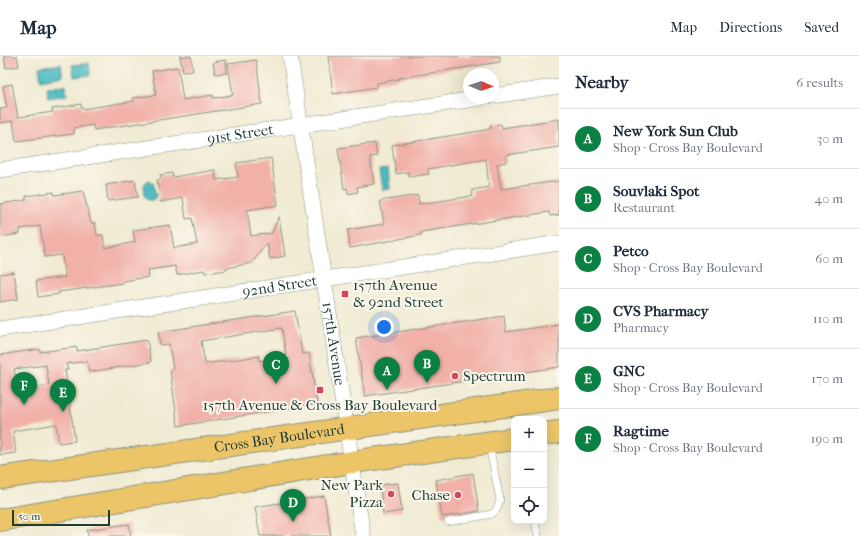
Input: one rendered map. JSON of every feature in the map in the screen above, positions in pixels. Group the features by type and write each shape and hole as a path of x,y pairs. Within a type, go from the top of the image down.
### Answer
{"main road":[{"name":"Cross Bay Boulevard","path":"0,478 555,398"},
{"path":"352,462 376,439 536,414 555,398"},
{"path":"547,434 559,432"},
{"path":"0,520 352,462 511,439"}],"street":[{"name":"157th Avenue","path":"290,56 363,536"},
{"path":"499,95 559,86"},
{"name":"91st Street","path":"0,170 463,101"},
{"name":"92nd Street","path":"0,329 559,243"}],"lane":[{"path":"448,522 492,514 497,509 500,500 489,442"},
{"path":"536,524 538,536"}],"water":[{"path":"89,63 90,75 74,77 72,65"},
{"path":"61,64 63,76 41,80 39,67"},
{"path":"66,85 67,95 48,98 47,88"},
{"path":"388,169 390,189 382,190 379,170"},
{"path":"148,180 153,182 156,197 153,200 148,200 145,197 144,185"}],"building":[{"path":"4,56 17,56 19,66 6,68"},
{"path":"180,56 191,56 193,71 183,72"},
{"path":"328,56 500,56 500,62 399,78 377,83 377,87 333,94"},
{"path":"226,60 227,73 215,74 213,62"},
{"path":"256,60 262,104 94,130 93,125 74,128 74,134 16,141 13,121 0,123 0,109 7,108 3,86 12,84 18,117 53,112 52,109 81,104 82,109 134,101 133,98 156,95 152,71 178,67 183,100 213,95 213,98 233,95 228,64"},
{"path":"559,119 559,147 506,155 506,162 497,164 501,189 559,181 559,215 550,216 549,212 421,232 421,235 350,248 348,230 384,224 380,201 418,195 419,204 473,196 472,190 489,187 486,159 428,169 429,174 409,177 408,172 396,174 392,145 486,130 491,128 490,125 501,124 502,128"},
{"path":"375,143 377,156 370,157 374,184 357,187 358,192 348,194 347,188 344,189 338,148"},
{"path":"271,158 278,205 247,210 251,236 272,233 279,217 285,256 270,259 267,243 252,263 226,268 227,270 205,273 204,270 177,275 175,266 148,270 149,277 123,281 123,283 59,292 59,294 38,297 36,281 65,277 62,255 45,257 40,226 20,229 20,234 0,237 0,204 26,200 26,196 54,192 54,195 83,191 91,223 95,223 97,235 103,235 105,248 135,242 133,230 170,225 174,248 197,244 192,218 186,219 183,198 160,202 157,180 161,179 160,175 172,173 173,177 215,170 216,180 238,177 236,163"},
{"path":"135,180 138,197 108,201 106,185"},
{"path":"14,272 18,299 0,302 0,274"},
{"path":"295,311 302,354 309,353 317,404 178,426 170,370 173,369 169,344 160,345 158,332","holes":["282,328 286,357 259,361 259,356 205,364 201,341"]},
{"path":"504,316 506,332 559,324 559,367 365,396 356,338"},
{"path":"147,340 151,362 89,372 87,361 66,364 68,370 65,370 75,441 59,443 56,424 13,431 16,453 0,455 0,355 40,349 40,352 77,347 77,351","holes":["46,365 49,385 18,392 14,369"]},
{"name":"Chase","path":"473,473 479,511 442,517 436,480"},
{"name":"New Park Pizza","path":"398,483 402,511 383,514 380,485"},
{"path":"324,496 331,536 260,536 255,507"},
{"path":"129,524 131,536 88,536 87,530"}],"place":[{"name":"157th Avenue & 92nd Street","path":"345,294"},
{"name":"Spectrum","path":"455,376"},
{"name":"Souvlaki Spot","path":"427,383"},
{"name":"Petco","path":"276,384"},
{"name":"157th Avenue & Cross Bay Boulevard","path":"320,390"},
{"name":"New York Sun Club","path":"387,390"},
{"name":"Ragtime","path":"24,405"},
{"name":"GNC","path":"63,412"},
{"name":"New Park Pizza","path":"391,494"},
{"name":"Chase","path":"458,495"},
{"name":"CVS Pharmacy","path":"293,522"}]}
